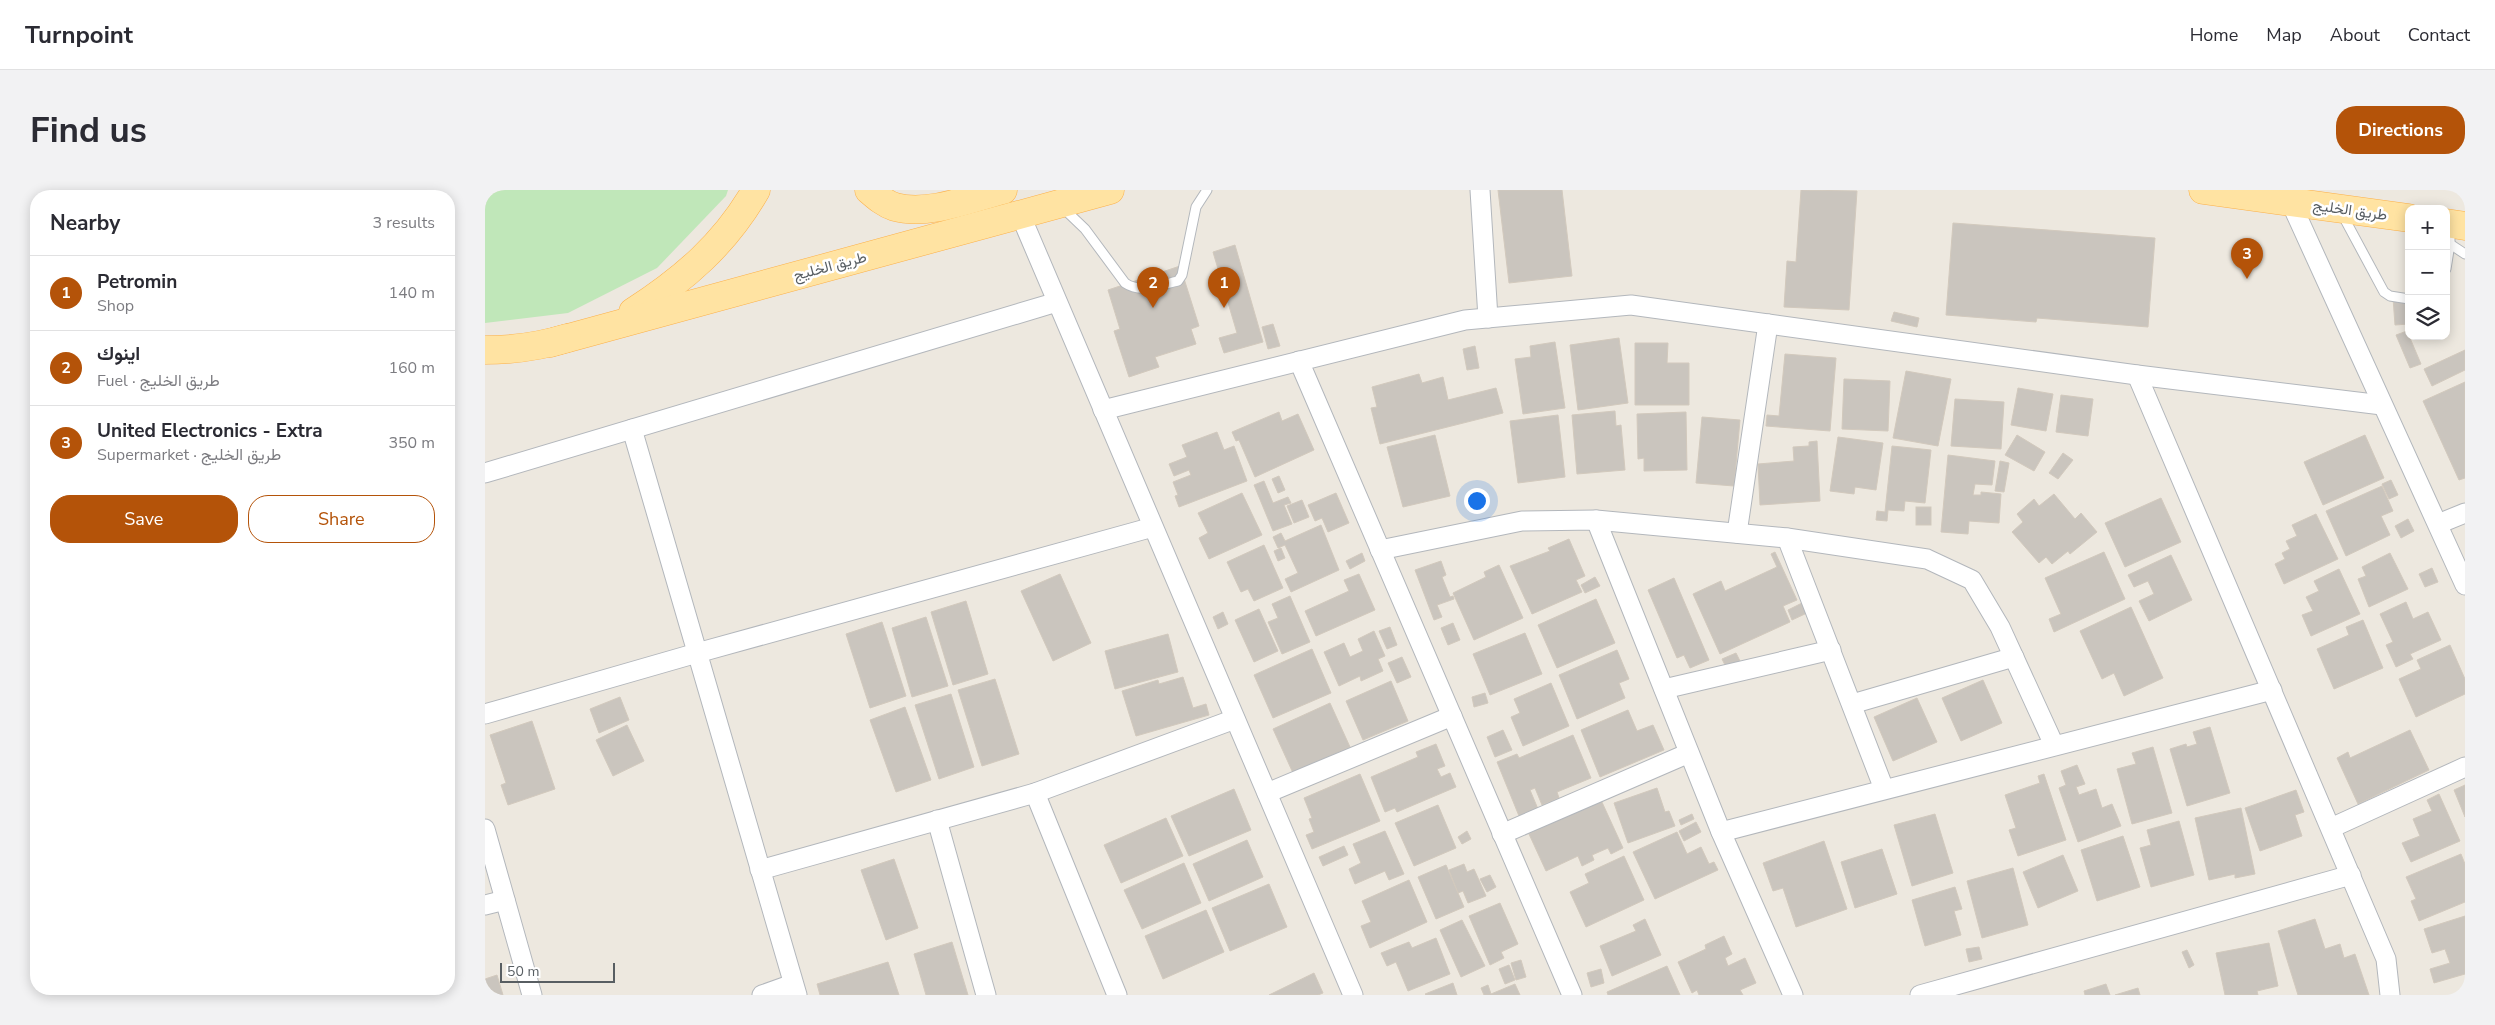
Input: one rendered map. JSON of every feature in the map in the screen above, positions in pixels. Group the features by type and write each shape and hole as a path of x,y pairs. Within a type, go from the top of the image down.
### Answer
{"main road":[{"path":"485,350 503,350 550,343 632,312 673,286 702,261 756,190"},
{"path":"869,190 883,202 896,207 914,209 935,207 1003,190"},
{"name":"طريق الخليج","path":"550,343 1110,190"},
{"name":"طريق الخليج","path":"2203,190 2405,217"}],"street":[{"path":"1480,190 1488,318"},
{"path":"2291,202 2382,405 2439,524 2465,585"},
{"path":"1020,214 1353,995"},
{"path":"485,473 1057,302"},
{"path":"1103,410 1465,320 1631,305 2137,375 2382,405"},
{"path":"1737,533 1767,324"},
{"path":"1299,362 1571,995"},
{"path":"2137,375 2386,958 2390,995"},
{"path":"632,429 795,990 762,995"},
{"path":"2439,524 2465,513"},
{"path":"1380,550 1522,521 1595,520 1787,538 1927,559 1972,580 2000,627 2054,745"},
{"path":"1595,520 1721,832 1793,995"},
{"path":"485,714 697,652 1153,527"},
{"path":"1787,538 1884,789"},
{"path":"1664,689 1831,650"},
{"path":"1852,704 2014,656"},
{"path":"1721,832 2272,690"},
{"path":"1267,793 1452,716"},
{"path":"760,870 1035,793 1235,719"},
{"path":"1502,834 1689,753"},
{"path":"2331,828 2465,767"},
{"path":"1035,793 1117,995"},
{"path":"937,820 986,995"},
{"path":"485,829 532,995"},
{"path":"1920,995 2351,876"},
{"path":"485,905 505,900"}],"lane":[{"path":"1058,204 1085,229 1125,283 1133,288 1142,289 1178,281 1182,275 1196,207 1207,190"},
{"path":"2339,209 2384,292 2390,296 2405,298"},
{"path":"2453,229 2465,254"},
{"path":"2449,250 2453,229"}],"green space":[{"path":"485,190 728,190 726,196 657,268 568,313 485,323"}],"building":[{"path":"1498,190 1562,190 1572,276 1509,283"},
{"path":"1801,190 1857,191 1849,310 1784,307 1787,261 1796,262"},
{"path":"1953,223 2155,238 2148,327 2037,318 2036,322 1946,315"},
{"path":"1235,245 1263,342 1224,353 1219,338 1237,333 1213,252"},
{"path":"1180,266 1199,326 1191,329 1196,344 1155,357 1159,367 1129,377 1114,331 1120,329 1108,290"},
{"path":"2405,297 2405,324 2395,325 2393,298"},
{"path":"1894,312 1919,318 1917,327 1891,321"},
{"path":"1273,324 1280,346 1268,349 1262,327"},
{"path":"2405,332 2405,340 2411,340 2421,364 2410,368 2396,335"},
{"path":"1619,338 1628,403 1578,410 1570,345"},
{"path":"1555,342 1565,408 1523,414 1515,359 1531,357 1530,346"},
{"path":"1635,343 1668,343 1667,363 1689,363 1689,405 1635,405"},
{"path":"1475,346 1479,368 1467,370 1463,349"},
{"path":"2465,350 2465,370 2432,386 2424,369"},
{"path":"1785,354 1836,358 1830,431 1766,426 1767,415 1779,416"},
{"path":"1906,371 1951,379 1938,446 1893,438"},
{"path":"1419,374 1422,383 1443,377 1448,400 1496,388 1503,413 1380,444 1371,408 1377,407 1372,387"},
{"path":"1844,379 1890,381 1888,431 1842,429"},
{"path":"2465,382 2465,478 2459,480 2423,401"},
{"path":"2018,388 2053,394 2046,431 2011,425"},
{"path":"2061,395 2093,399 2088,436 2056,432"},
{"path":"1955,399 2004,402 2001,449 1951,446"},
{"path":"1615,411 1616,426 1621,425 1625,470 1577,474 1572,415"},
{"path":"1279,412 1282,421 1298,414 1314,450 1255,477 1239,440 1236,441 1232,432"},
{"path":"1686,412 1687,470 1644,471 1644,458 1638,459 1637,414"},
{"path":"1558,415 1565,477 1518,483 1510,421"},
{"path":"1702,417 1740,420 1734,486 1696,483"},
{"path":"1217,432 1224,450 1234,446 1247,481 1179,507 1175,496 1178,495 1173,482 1191,475 1189,470 1174,476 1169,464 1187,457 1182,445"},
{"path":"1435,435 1450,496 1403,507 1387,447"},
{"path":"2017,435 2045,452 2034,471 2005,455"},
{"path":"2365,435 2384,478 2323,505 2304,462"},
{"path":"1838,437 1883,443 1876,490 1855,487 1854,494 1830,491"},
{"path":"1817,441 1820,501 1760,505 1758,464 1794,461 1793,447 1809,446 1809,442"},
{"path":"1892,446 1931,450 1925,503 1905,501 1904,511 1888,510 1887,521 1876,520 1877,511 1885,512"},
{"path":"2063,453 2073,460 2058,479 2049,473"},
{"path":"1948,455 1995,461 1992,485 1975,484 1973,495 1981,495 1981,492 2001,494 1999,523 1969,521 1968,534 1941,532"},
{"path":"2000,461 2009,463 2004,492 1995,491"},
{"path":"1279,476 1285,490 1278,493 1272,479"},
{"path":"2391,480 2398,495 2389,499 2382,484"},
{"path":"1264,481 1273,503 1288,497 1291,503 1284,505 1292,524 1273,531 1254,485"},
{"path":"2382,486 2393,511 2381,516 2390,535 2346,556 2326,511"},
{"path":"1242,493 1262,535 1209,559 1199,538 1208,533 1198,513"},
{"path":"1336,493 1349,523 1328,532 1322,518 1315,521 1308,505"},
{"path":"2054,494 2075,519 2081,513 2097,532 2070,554 2068,551 2052,564 2046,557 2039,563 2012,532 2023,522 2017,514 2034,499 2039,506"},
{"path":"2161,498 2181,542 2125,567 2105,523"},
{"path":"1302,500 1309,517 1294,523 1287,506"},
{"path":"1916,507 1931,507 1931,525 1916,525"},
{"path":"2316,514 2338,559 2284,584 2275,564 2285,559 2282,553 2290,549 2286,541 2297,536 2292,525"},
{"path":"2408,519 2414,531 2401,538 2395,526"},
{"path":"1321,525 1339,570 1291,592 1285,579 1298,573 1285,545 1278,548 1273,537 1281,533 1285,541"},
{"path":"1569,539 1585,576 1576,580 1582,592 1532,614 1510,566 1550,551 1548,548"},
{"path":"1264,545 1283,588 1254,601 1248,589 1241,592 1227,562"},
{"path":"1281,548 1285,558 1278,561 1274,551"},
{"path":"1775,552 1797,600 1783,606 1790,622 1720,654 1693,594 1721,581 1725,591 1777,567 1771,554"},
{"path":"2104,552 2125,599 2054,632 2049,619 2061,614 2045,578"},
{"path":"1362,553 1365,561 1350,569 1346,561"},
{"path":"2390,553 2408,589 2369,607 2358,579 2366,576 2362,567"},
{"path":"2171,555 2192,600 2149,621 2139,601 2154,594 2148,581 2134,587 2128,575"},
{"path":"1441,561 1446,575 1442,577 1450,597 1453,596 1454,599 1437,605 1442,617 1434,620 1415,570"},
{"path":"1499,565 1523,618 1474,640 1453,593 1486,577 1484,572"},
{"path":"2432,568 2438,582 2425,587 2419,574"},
{"path":"2339,569 2360,614 2311,636 2302,615 2313,611 2306,597 2319,591 2314,581"},
{"path":"1060,574 1091,643 1053,661 1021,591"},
{"path":"1359,574 1375,610 1316,636 1305,611 1349,591 1344,580"},
{"path":"1595,577 1600,586 1585,593 1581,585"},
{"path":"1674,578 1709,660 1690,668 1684,655 1677,658 1648,590"},
{"path":"1290,596 1310,642 1282,654 1268,622 1278,618 1272,604"},
{"path":"1596,599 1615,643 1557,668 1538,625"},
{"path":"966,601 988,674 953,685 931,612"},
{"path":"2406,602 2413,619 2428,612 2441,640 2410,654 2413,659 2396,667 2386,645 2393,642 2380,614"},
{"path":"1802,603 1807,613 1792,620 1788,610"},
{"path":"2131,607 2163,678 2124,696 2114,673 2102,679 2080,631"},
{"path":"1259,609 1278,651 1254,662 1235,620"},
{"path":"1223,612 1228,624 1218,629 1213,617"},
{"path":"926,617 948,686 912,697 892,628"},
{"path":"2363,620 2383,668 2334,689 2317,649 2349,635 2346,627"},
{"path":"882,622 906,696 870,708 846,634"},
{"path":"1453,623 1460,640 1448,645 1441,628"},
{"path":"1390,627 1397,645 1387,649 1379,631"},
{"path":"1374,631 1385,656 1378,659 1383,671 1361,681 1360,676 1339,686 1324,652 1344,643 1350,657 1363,651 1358,639"},
{"path":"1525,633 1542,674 1490,695 1473,654"},
{"path":"1168,634 1178,672 1115,689 1105,651"},
{"path":"2450,645 2465,679 2465,694 2416,717 2399,679 2421,669 2417,660"},
{"path":"1312,649 1331,693 1273,718 1254,675"},
{"path":"1617,650 1629,679 1619,683 1625,698 1577,719 1559,675"},
{"path":"1736,653 1740,661 1726,667 1722,659"},
{"path":"1402,657 1411,677 1397,683 1388,663"},
{"path":"1183,677 1193,708 1206,704 1209,715 1136,736 1122,691 1158,680 1159,684"},
{"path":"995,679 1019,754 982,766 958,690"},
{"path":"1983,680 2002,723 1961,741 1942,698"},
{"path":"1391,681 1408,721 1363,740 1346,701"},
{"path":"1551,683 1569,726 1523,746 1511,717 1520,713 1514,699"},
{"path":"1485,693 1488,703 1474,707 1472,697"},
{"path":"951,694 974,767 939,779 915,705"},
{"path":"620,697 629,720 599,733 590,709"},
{"path":"1917,698 1937,742 1893,761 1874,717"},
{"path":"1330,703 1350,747 1293,773 1273,729"},
{"path":"905,707 931,780 896,792 870,720"},
{"path":"1628,710 1637,731 1653,725 1664,750 1600,777 1581,730"},
{"path":"532,721 555,789 508,805 501,785 506,783 490,735"},
{"path":"627,725 644,761 613,776 596,740"},
{"path":"2210,727 2230,793 2187,806 2170,749 2186,744 2187,747 2197,744 2193,732"},
{"path":"1503,730 1512,750 1495,757 1487,737"},
{"path":"2410,730 2429,770 2358,804 2337,758 2348,752 2350,758"},
{"path":"1573,735 1591,778 1557,792 1559,798 1542,805 1535,788 1530,790 1538,809 1519,816 1497,762 1517,754 1519,758"},
{"path":"1436,744 1445,766 1437,769 1441,777 1450,773 1456,787 1397,812 1395,808 1385,812 1371,777 1418,757 1416,752"},
{"path":"2153,747 2172,813 2132,824 2117,769 2136,764 2132,753"},
{"path":"2077,765 2085,784 2076,787 2079,795 2096,789 2102,808 2112,804 2121,826 2078,842 2059,788 2066,785 2061,771"},
{"path":"1360,774 1380,821 1312,849 1306,835 1314,832 1309,819 1312,818 1304,798"},
{"path":"2044,774 2066,840 2018,856 2009,830 2016,828 2005,795 2040,783 2038,776"},
{"path":"2465,785 2465,817 2454,790"},
{"path":"1657,788 1665,812 1669,811 1675,826 1628,843 1614,803"},
{"path":"1234,789 1251,830 1189,856 1171,816"},
{"path":"2296,790 2304,812 2295,815 2302,836 2260,851 2245,808"},
{"path":"2439,794 2460,841 2411,862 2402,843 2420,836 2413,819 2432,811 2427,800"},
{"path":"1601,800 1623,848 1611,854 1608,848 1592,855 1594,860 1582,866 1578,856 1546,871 1529,834"},
{"path":"1438,805 1456,848 1414,866 1395,823"},
{"path":"2241,808 2255,874 2235,878 2235,874 2209,880 2195,818"},
{"path":"1692,814 1694,819 1681,825 1679,820"},
{"path":"1935,814 1953,873 1912,886 1894,825"},
{"path":"1166,818 1183,856 1121,883 1104,845"},
{"path":"2179,821 2194,875 2151,887 2140,848 2151,845 2147,830"},
{"path":"1696,822 1701,832 1684,841 1679,831"},
{"path":"1385,831 1404,874 1389,880 1385,871 1355,884 1349,869 1361,863 1353,844"},
{"path":"1467,831 1471,839 1462,844 1458,837"},
{"path":"1677,832 1687,854 1701,847 1709,864 1714,862 1718,870 1655,899 1633,852"},
{"path":"2123,836 2140,887 2097,901 2081,850"},
{"path":"1247,840 1263,877 1209,901 1193,864"},
{"path":"1824,841 1847,909 1796,927 1783,888 1773,891 1763,863"},
{"path":"1344,846 1348,855 1323,866 1319,857"},
{"path":"1882,849 1897,894 1855,908 1841,862"},
{"path":"2461,854 2465,864 2465,902 2419,921 2411,901 2416,899 2406,877"},
{"path":"2063,855 2078,891 2038,908 2023,872"},
{"path":"1624,856 1644,900 1586,927 1570,892 1589,883 1585,874"},
{"path":"894,859 918,928 886,940 861,870"},
{"path":"1184,863 1201,903 1142,929 1124,890"},
{"path":"1464,864 1467,872 1474,869 1486,896 1468,903 1463,891 1458,893 1449,870"},
{"path":"1446,865 1464,907 1436,919 1418,877"},
{"path":"2013,868 2028,925 1982,938 1967,881"},
{"path":"1490,875 1496,887 1487,892 1480,879"},
{"path":"1409,880 1427,922 1370,948 1361,926 1371,922 1362,901"},
{"path":"1269,884 1287,927 1230,951 1212,908"},
{"path":"1955,887 1962,909 1954,911 1961,935 1925,946 1912,900"},
{"path":"1500,903 1518,944 1501,952 1504,958 1490,965 1469,916"},
{"path":"1206,910 1224,952 1163,979 1145,936"},
{"path":"2465,916 2465,974 2434,983 2430,969 2450,963 2445,949 2432,953 2424,929"},
{"path":"1645,919 1661,955 1612,976 1600,946 1636,931 1633,925"},
{"path":"2315,919 2325,949 2340,944 2344,958 2355,954 2369,995 2298,995 2278,931"},
{"path":"1462,920 1485,966 1461,977 1440,930"},
{"path":"1724,936 1732,954 1725,958 1728,966 1745,958 1756,983 1740,990 1743,995 1699,995 1697,990 1692,993 1678,962 1706,949 1705,945"},
{"path":"1436,938 1450,974 1408,991 1396,962 1387,966 1381,953 1409,942 1412,948"},
{"path":"952,942 968,995 926,995 914,954"},
{"path":"2269,943 2278,986 2257,991 2258,995 2225,995 2216,953"},
{"path":"1979,947 1982,959 1969,962 1966,949"},
{"path":"2187,950 2194,965 2189,968 2182,952"},
{"path":"1521,960 1526,977 1516,980 1511,963"},
{"path":"888,962 899,995 820,995 817,984"},
{"path":"1509,965 1515,980 1505,984 1499,969"},
{"path":"1667,966 1680,995 1608,995 1607,992"},
{"path":"1601,969 1604,983 1591,987 1587,973"},
{"path":"1314,973 1323,993 1318,995 1269,995"},
{"path":"497,975 503,995 485,995 485,979"},
{"path":"1453,983 1457,995 1425,994"},
{"path":"1515,984 1520,995 1484,995 1481,988 1488,985 1491,994"},
{"path":"2106,984 2110,995 2085,995 2084,991"},
{"path":"2138,988 2140,995 2115,995"}],"place":[{"name":"United Electronics - Extra","path":"2247,279"},
{"name":"اينوك","path":"1153,308"},
{"name":"Petromin","path":"1224,308"}]}
